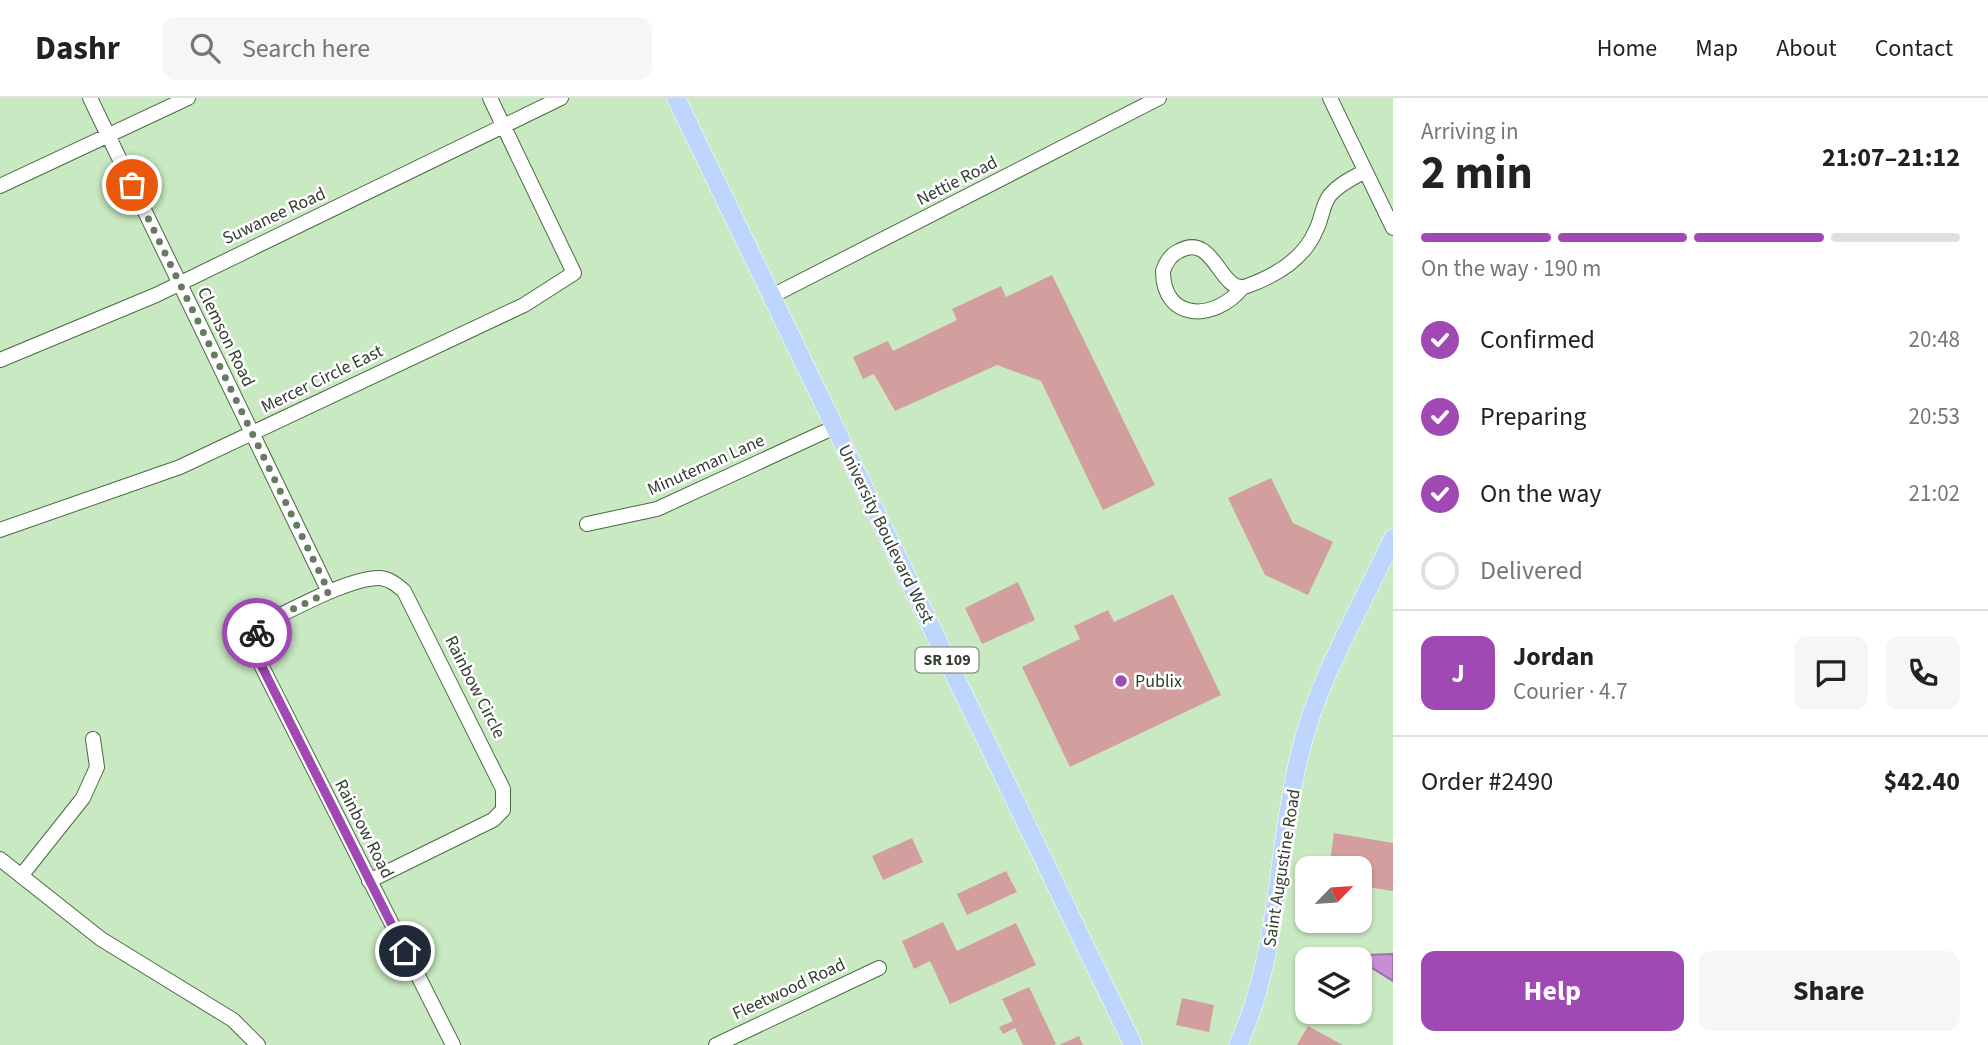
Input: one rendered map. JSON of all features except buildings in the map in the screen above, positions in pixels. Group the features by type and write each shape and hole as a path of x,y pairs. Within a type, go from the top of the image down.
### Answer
{"main road":[{"name":"University Boulevard West","path":"676,98 1133,1045"},
{"name":"Saint Augustine Road","path":"1238,1045 1264,976 1278,900 1291,802 1311,714 1393,538"}],"street":[{"name":"Clemson Road","path":"90,98 329,592"},
{"path":"0,186 188,98"},
{"path":"490,98 504,127"},
{"name":"Suwanee Road","path":"0,360 179,283 561,98"},
{"name":"Nettie Road","path":"772,296 1158,98"},
{"path":"1330,98 1393,228"},
{"name":"Mercer Circle East","path":"0,530 180,467 524,305 574,273 504,127"},
{"path":"1241,288 1234,286 1209,254 1195,247 1172,254 1163,271 1166,289 1176,302 1189,310 1203,314 1225,306 1241,288 1276,273 1305,250 1331,194 1365,171"},
{"name":"Minuteman Lane","path":"587,524 626,518 677,501 835,427"},
{"name":"Rainbow Circle","path":"258,628 329,592 382,578 394,582 404,591 503,789 506,801 499,816 369,881"},
{"name":"Rainbow Road","path":"258,628 254,651 453,1045"},
{"path":"21,876 83,798 97,767 93,739"},
{"path":"0,859 101,939 233,1020 258,1045"},
{"name":"Fleetwood Road","path":"716,1045 879,968"}],"shaded area":[{"path":"1393,954 1393,981 1372,968 1372,955"}],"way so far":[{"path":"132,185 329,592 266,622 258,628 257,633"}],"place":[{"name":"Publix","path":"1121,681"}],"route":[{"path":"257,633 253,643 254,651 405,951"}]}
